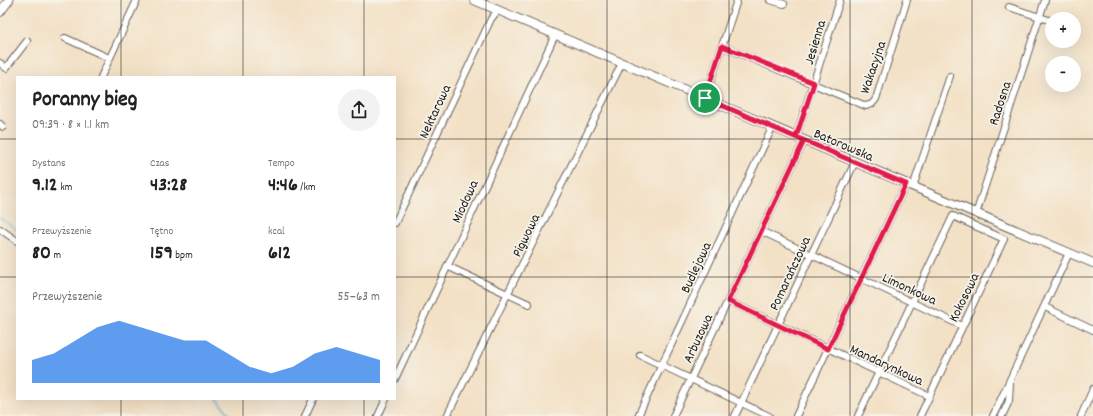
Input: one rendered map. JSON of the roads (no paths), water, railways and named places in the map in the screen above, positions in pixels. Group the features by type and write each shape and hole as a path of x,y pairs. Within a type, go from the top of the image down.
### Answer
{"street":[{"path":"0,12 9,0"},
{"path":"101,76 137,0"},
{"name":"Batorowska","path":"474,0 772,128 1093,263"},
{"path":"705,98 737,0"},
{"path":"770,0 784,4"},
{"name":"Jesienna","path":"796,137 840,0"},
{"name":"Wakacyjna","path":"814,83 866,106 872,104 876,98 907,0"},
{"name":"Radosna","path":"976,214 1045,0"},
{"path":"1008,7 1045,18"},
{"name":"Nektarowa","path":"396,221 473,58 498,10"},
{"name":"Miodowa","path":"396,376 555,35"},
{"path":"65,38 109,58"},
{"path":"0,63 6,68 27,41"},
{"path":"722,46 814,83"},
{"name":"Pigwowa","path":"447,416 506,294 511,290 622,63"},
{"path":"796,416 862,279 910,186 950,76"},
{"name":"Budlejowa","path":"638,416 772,128"},
{"name":"Arbuzowa","path":"673,416 804,141"},
{"name":"Pomarańczowa","path":"735,416 855,162"},
{"name":"Kokosowa","path":"912,302 953,216 1004,239 920,416"},
{"path":"0,229 16,240"},
{"name":"Limonkowa","path":"761,231 962,326"},
{"path":"993,416 1069,253"},
{"path":"447,266 529,304"},
{"name":"Mandarynkowa","path":"728,301 929,396"},
{"path":"858,416 912,302"},
{"path":"1045,307 1093,330"},
{"path":"640,355 769,416"},
{"path":"1002,416 1009,402 1010,381"},
{"path":"1081,416 1093,389"},
{"path":"305,416 313,400"},
{"path":"378,416 386,400"}],"waterway":[{"path":"0,218 16,229"},
{"path":"218,400 231,416"}]}
